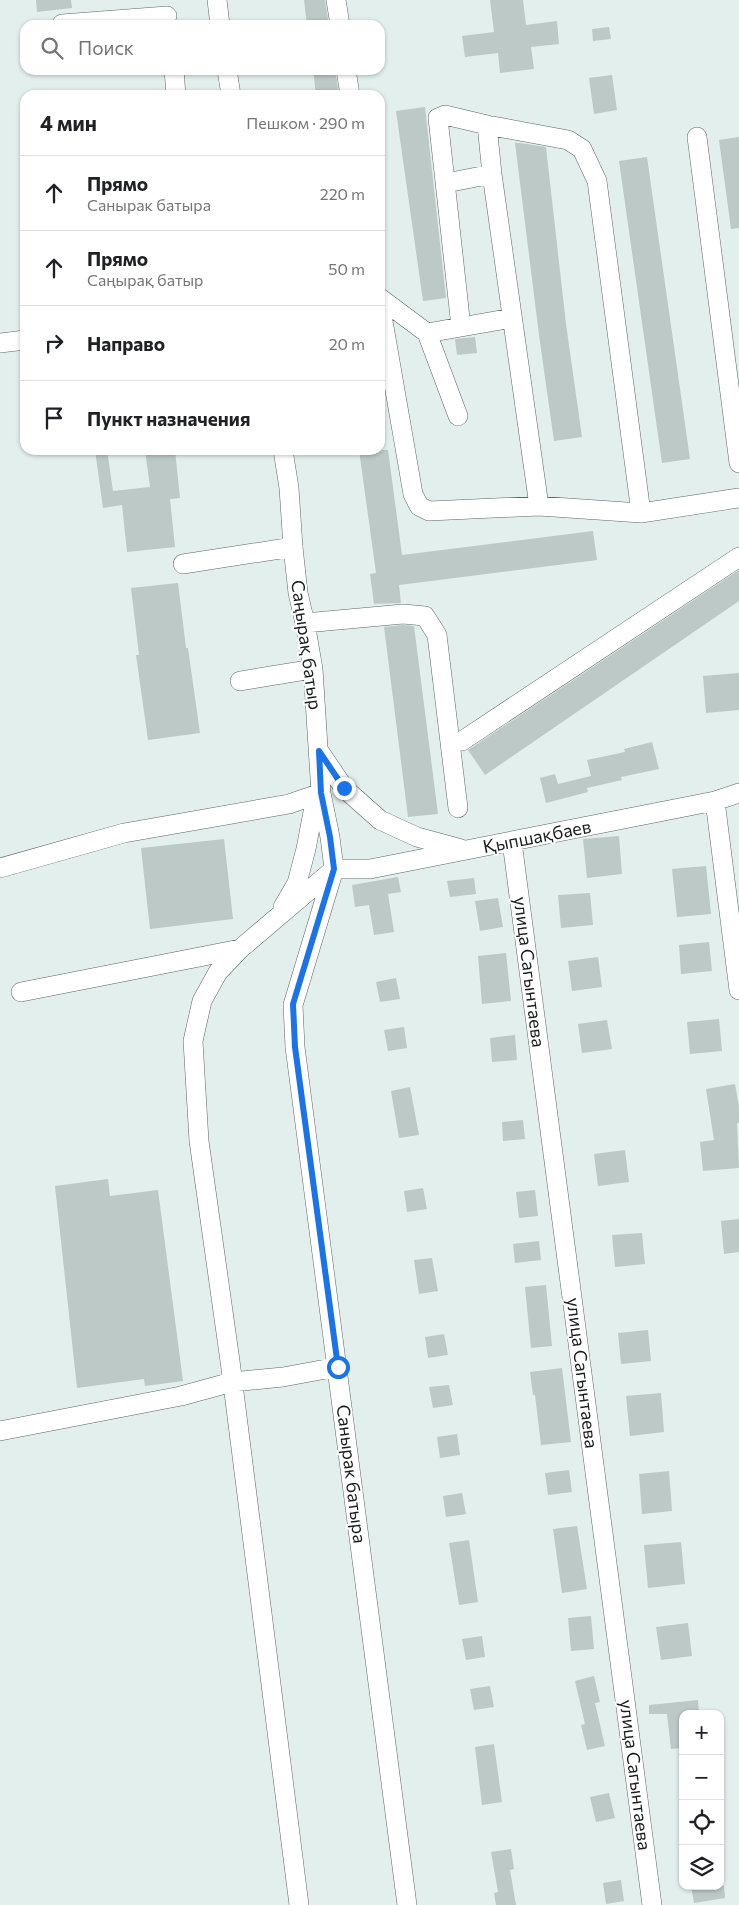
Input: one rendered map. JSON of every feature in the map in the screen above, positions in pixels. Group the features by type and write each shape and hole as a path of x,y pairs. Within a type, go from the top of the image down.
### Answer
{"street":[{"path":"217,0 219,20"},
{"path":"336,0 339,20"},
{"path":"104,20 167,14"},
{"path":"174,75 176,90"},
{"path":"228,75 230,90"},
{"path":"347,75 349,90"},
{"path":"461,327 438,118 445,114 487,125 568,140 582,150 597,180 641,513"},
{"path":"487,125 492,174 538,506"},
{"path":"697,137 739,463"},
{"path":"446,183 492,174"},
{"path":"385,302 427,333 458,416"},
{"path":"427,333 512,318"},
{"path":"385,333 413,494 419,506 429,511 538,506 641,513 739,498"},
{"path":"0,343 20,341"},
{"name":"Саңырақ батыр","path":"284,455 289,488 292,547 298,593 313,669 321,793 334,869"},
{"path":"183,564 292,547"},
{"path":"462,741 739,557"},
{"path":"305,622 403,614 425,616 437,635 458,808"},
{"path":"240,681 313,669"},
{"path":"319,751 344,788 380,820 417,837 467,850"},
{"path":"0,868 124,833 289,804 321,793"},
{"path":"279,914 297,883 313,812 321,793"},
{"name":"Қыпшақбаев","path":"334,869 370,869 715,801 739,793"},
{"path":"715,801 739,990"},
{"name":"улица Сагынтаева","path":"512,842 652,1905"},
{"path":"299,1905 211,1220 199,1141 193,1041 202,1001 218,972 240,949 279,914 334,869"},
{"name":"Санырак батыра","path":"334,869 293,1004 295,1047 407,1905"},
{"path":"21,992 240,949"},
{"path":"0,1431 180,1396 232,1382 283,1377 338,1367"}],"building":[{"path":"36,0 71,0 72,8 37,12"},
{"path":"304,0 325,0 328,20 306,20"},
{"path":"490,0 523,0 526,25 557,21 559,44 531,47 534,69 500,73 498,53 465,57 462,36 494,32"},
{"path":"609,27 611,39 593,41 592,29"},
{"path":"314,75 336,75 338,90 315,90"},
{"path":"612,75 617,110 594,114 589,78"},
{"path":"425,107 446,298 423,301 396,111"},
{"path":"739,137 739,228 731,229 719,140"},
{"path":"515,143 546,147 566,324 582,437 554,441"},
{"path":"647,157 690,459 662,463 619,161"},
{"path":"475,337 477,353 457,355 455,339"},
{"path":"385,450 388,450 402,555 593,531 597,560 399,585 401,603 374,604 370,574 376,573 360,455 385,455"},
{"path":"96,455 108,455 113,491 150,487 146,455 176,455 180,498 170,499 175,547 127,552 122,505 103,508"},
{"path":"739,570 739,601 485,775 468,750"},
{"path":"178,583 186,648 188,648 200,733 148,740 136,655 139,655 131,588"},
{"path":"414,626 438,814 408,817 384,627"},
{"path":"739,673 739,710 706,713 703,676"},
{"path":"652,742 659,769 621,777 622,780 587,788 588,792 546,803 540,778 555,774 558,784 591,776 587,760 625,752 624,749"},
{"path":"619,836 622,874 587,878 583,839"},
{"path":"224,839 233,919 150,929 141,848"},
{"path":"706,866 711,914 677,917 672,869"},
{"path":"398,877 401,892 388,894 394,932 374,935 369,905 355,907 352,885"},
{"path":"474,878 476,894 450,897 447,881"},
{"path":"590,893 593,925 561,928 558,895"},
{"path":"498,898 503,927 480,931 475,901"},
{"path":"709,942 712,971 681,974 679,945"},
{"path":"506,953 511,1001 482,1004 478,956"},
{"path":"598,957 602,987 572,991 568,961"},
{"path":"396,978 400,999 380,1002 376,982"},
{"path":"719,1019 722,1051 690,1054 687,1022"},
{"path":"607,1020 612,1049 582,1053 578,1024"},
{"path":"404,1027 407,1048 388,1051 384,1030"},
{"path":"515,1035 517,1060 492,1062 490,1038"},
{"path":"735,1084 739,1107 739,1123 737,1123 739,1168 703,1171 700,1142 714,1140 706,1089"},
{"path":"410,1087 419,1135 399,1138 391,1091"},
{"path":"523,1120 525,1139 503,1141 502,1122"},
{"path":"625,1150 629,1182 598,1186 594,1154"},
{"path":"108,1179 110,1196 158,1190 183,1381 145,1386 144,1379 77,1388 55,1186"},
{"path":"423,1188 427,1209 407,1212 404,1191"},
{"path":"535,1190 538,1216 519,1218 516,1192"},
{"path":"739,1219 739,1252 724,1254 721,1221"},
{"path":"642,1233 645,1264 615,1267 612,1235"},
{"path":"539,1241 541,1260 515,1263 513,1244"},
{"path":"432,1258 438,1291 419,1294 414,1260"},
{"path":"546,1285 552,1346 531,1348 525,1287"},
{"path":"648,1330 651,1361 621,1364 618,1333"},
{"path":"444,1334 448,1355 428,1358 425,1337"},
{"path":"562,1368 571,1442 541,1445 535,1395 533,1395 530,1372"},
{"path":"449,1385 453,1405 433,1408 429,1387"},
{"path":"661,1393 664,1432 630,1436 626,1396"},
{"path":"457,1434 460,1455 440,1458 437,1437"},
{"path":"569,1470 572,1492 548,1495 545,1473"},
{"path":"669,1471 672,1511 642,1514 639,1474"},
{"path":"462,1493 466,1514 446,1517 443,1496"},
{"path":"577,1526 587,1589 562,1593 553,1529"},
{"path":"469,1540 478,1602 459,1605 449,1543"},
{"path":"681,1542 685,1584 648,1588 644,1545"},
{"path":"591,1616 594,1649 571,1651 568,1618"},
{"path":"688,1623 692,1656 661,1660 656,1627"},
{"path":"482,1636 485,1657 466,1660 462,1639"},
{"path":"594,1676 600,1702 595,1703 605,1746 587,1750 581,1725 585,1724 575,1681"},
{"path":"490,1686 494,1707 474,1710 470,1689"},
{"path":"698,1700 699,1710 679,1710 679,1748 671,1749 667,1714 649,1714 649,1705"},
{"path":"494,1744 502,1802 482,1805 475,1747"},
{"path":"609,1793 615,1818 596,1822 590,1797"},
{"path":"511,1849 514,1869 510,1870 516,1905 496,1905 494,1893 498,1892 491,1852"},
{"path":"621,1880 624,1901 606,1904 603,1883"},
{"path":"724,1886 725,1898 694,1903 692,1890 724,1890"}],"route":[{"path":"338,1367 295,1047 293,1004 334,869 321,793 319,751 344,788"}]}
